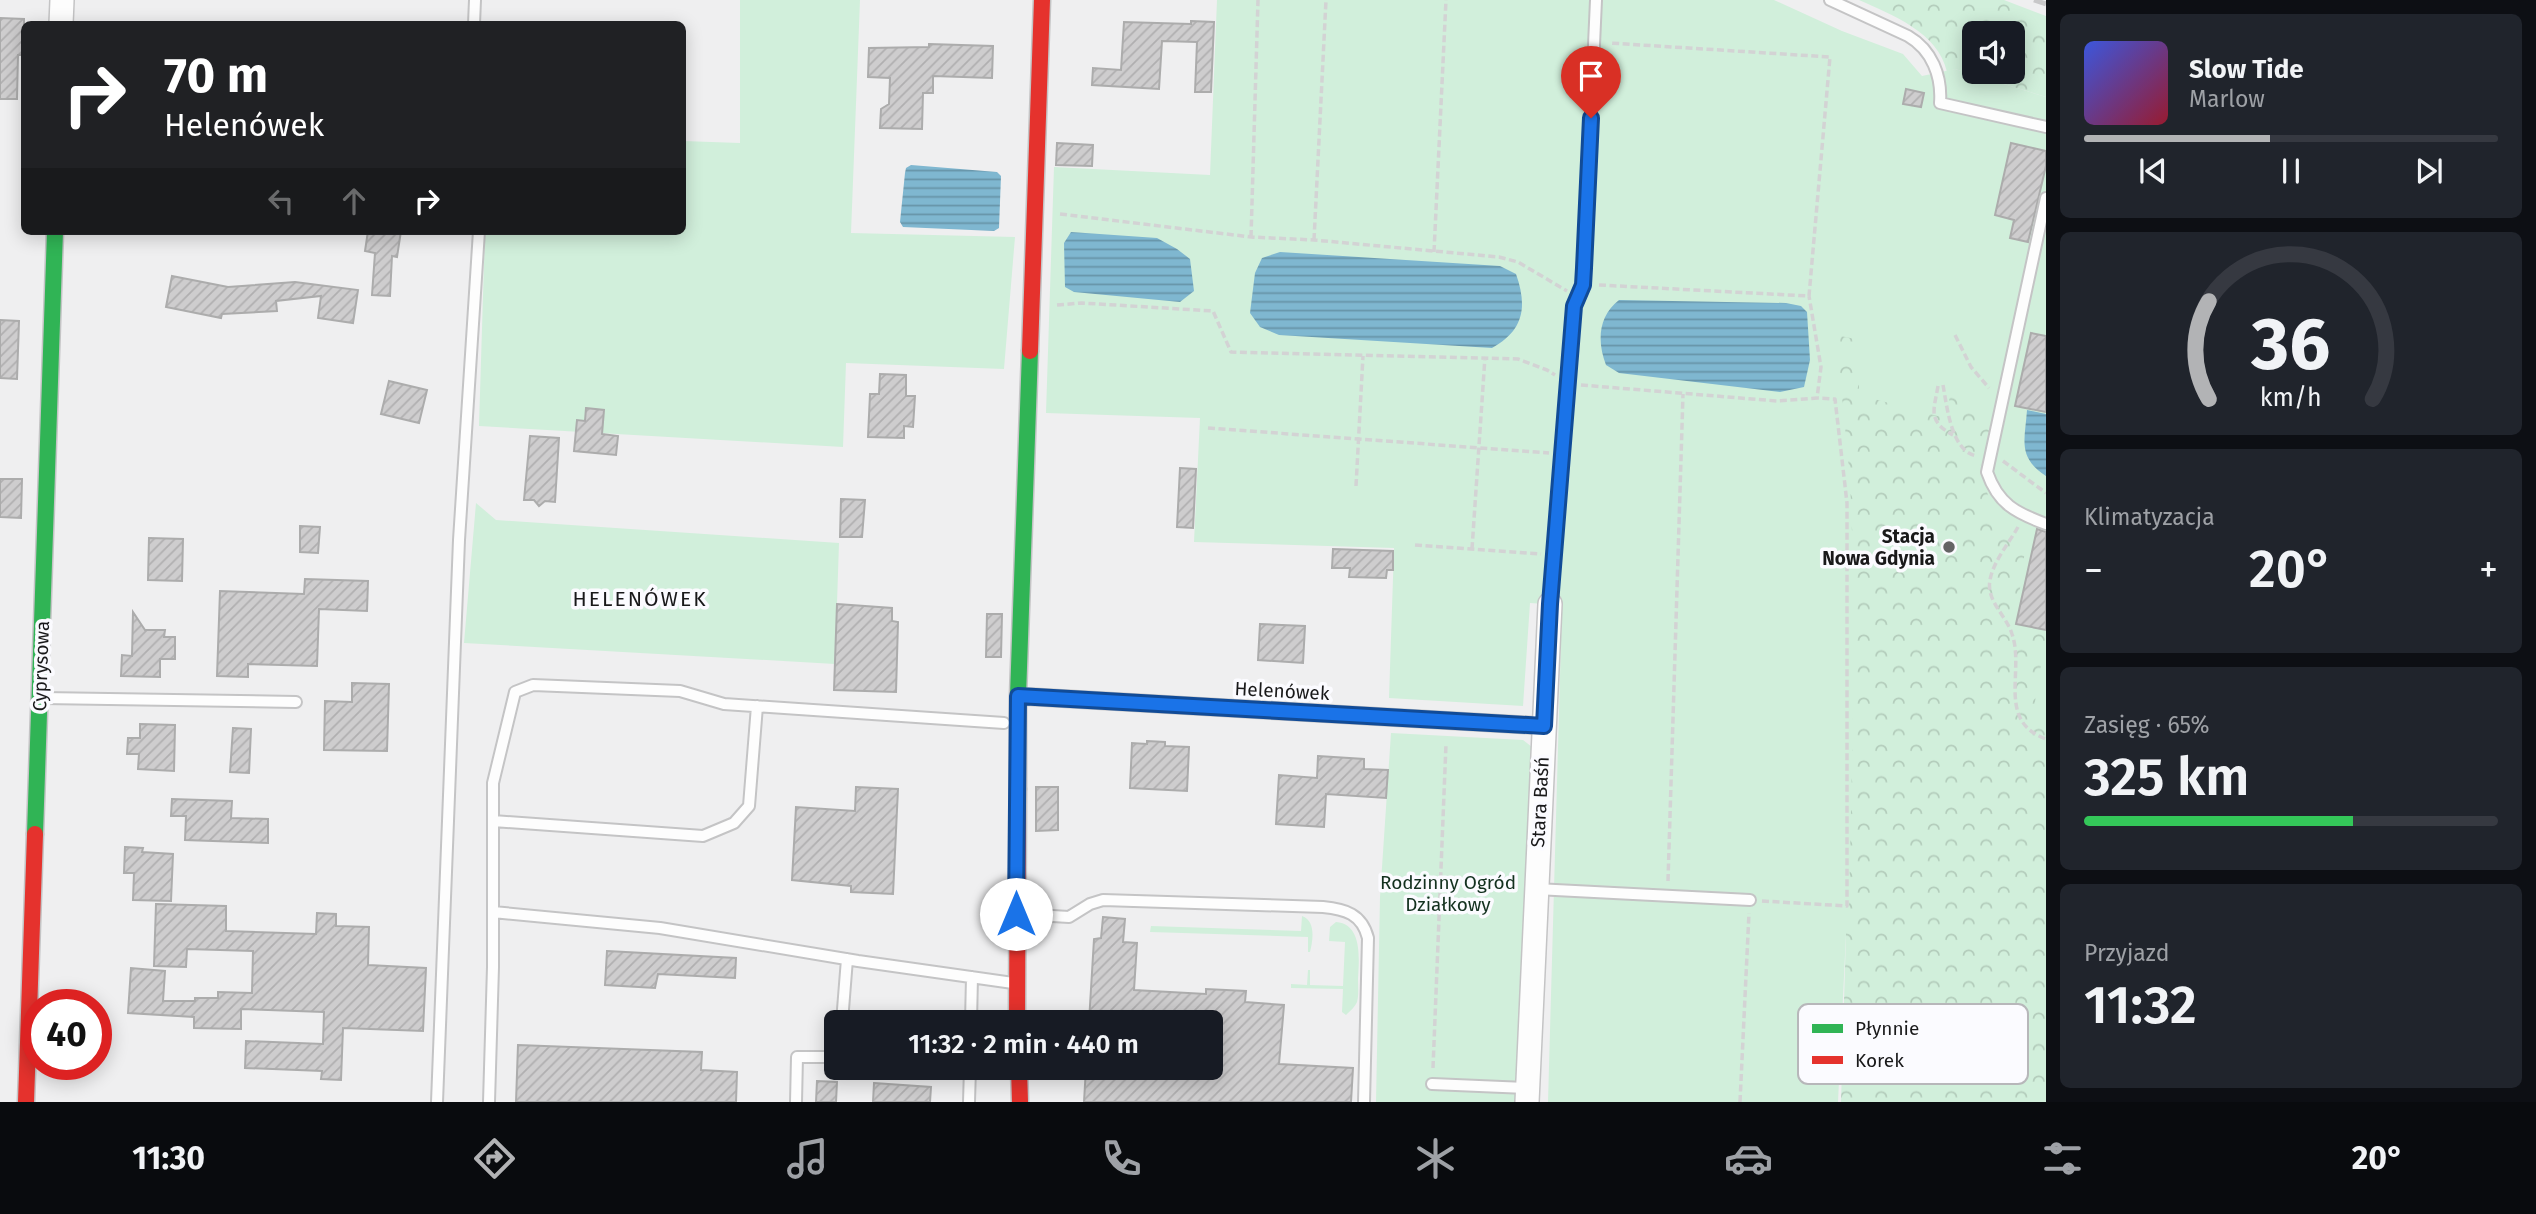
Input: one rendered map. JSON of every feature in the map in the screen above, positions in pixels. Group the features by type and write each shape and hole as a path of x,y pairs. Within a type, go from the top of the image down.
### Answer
{"street":[{"path":"61,21 62,0"},
{"path":"1017,1010 1018,696 1042,0"},
{"name":"Cyprysowa","path":"26,1102 55,235"},
{"name":"Stara Baśń","path":"1527,1095 1550,604"},
{"name":"Helenówek","path":"1018,696 1544,726"},
{"path":"1019,1080 1020,1102"}],"lane":[{"path":"474,21 475,0"},
{"name":"Stara Baśń","path":"1550,604 1574,306 1583,285 1596,0"},
{"path":"1829,0 1918,43 1936,69 1940,103 2046,127"},
{"path":"2046,198 1987,472 1993,490 2002,500 2024,516 2046,524"},
{"path":"438,1102 460,540 479,235"},
{"path":"489,1102 493,783 515,692 533,685 680,691 724,704 1004,723"},
{"path":"40,698 296,702"},
{"path":"493,821 703,836 734,823 749,806 757,706"},
{"path":"1536,889 1750,900"},
{"path":"1016,914 1069,916 1103,900 1323,907 1351,913 1365,927 1368,938 1364,1102"},
{"path":"493,912 660,928 848,960 1016,983"},
{"path":"843,1010 848,960"},
{"path":"971,1010 972,977"},
{"path":"796,1102 797,1057 824,1056"},
{"path":"969,1102 970,1080"},
{"path":"1432,1084 1527,1095"}],"path":[{"path":"1251,237 1258,0"},
{"path":"1314,240 1325,0"},
{"path":"1434,252 1446,0"},
{"path":"1594,42 1830,57 1809,296 1821,368 1817,398"},
{"path":"1051,213 1251,237 1499,257 1518,262 1568,292 1574,306"},
{"path":"1583,285 1809,296"},
{"path":"1049,305 1082,303 1213,312 1231,352 1518,359 1547,370 1567,384 1777,401 1835,399 1847,503 1847,906 1750,900 1740,1102"},
{"path":"1955,335 1971,367 1983,383 2004,397"},
{"path":"1356,486 1363,356"},
{"path":"1472,549 1485,358"},
{"path":"1955,436 1944,430 1933,415 1941,385 1955,436 1966,453 1990,458"},
{"path":"1667,896 1683,394"},
{"path":"1208,428 1562,454"},
{"path":"2024,516 1994,569 1990,589 1994,603 2013,636 2015,698 2019,716 2028,729 2046,739"},
{"path":"1415,545 1553,555"},
{"path":"1432,1084 1446,721"}],"green space":[{"path":"740,0 860,0 851,233 1015,237 1004,369 846,363 843,447 479,426 485,235 686,235 686,141 740,143"},
{"path":"1217,0 1774,0 1842,31 1903,54 1922,76 1955,69 1962,71 1962,84 2004,84 2046,97 2046,967 1846,934 1843,1004 1798,1004 1798,1084 1839,1084 1838,1102 1548,1102 1562,605 1530,603 1523,706 1389,698 1394,548 1194,542 1200,418 1046,413 1054,167 1210,175"},
{"path":"1859,0 2004,0 2046,16 2046,97 2004,84 2025,84 2025,21 1962,21 1962,71 1955,69 1947,72 1934,46 1899,19"},
{"path":"1836,335 1855,339 1850,360 1859,379 1859,395 1945,418 1952,388 1985,421 1989,431 1979,470 2002,534 2025,550 2015,627 2046,634 2033,714 2046,717 2046,1102 1841,1102 1842,1084 2028,1084 2028,1004 1844,1004 1849,908 1855,614 1850,479"},
{"path":"476,503 496,520 839,543 835,664 464,643"},
{"name":"Rodzinny Ogród Działkowy","path":"1391,733 1523,740 1532,747 1519,1102 1376,1102 1380,897"},
{"path":"1302,916 1311,926 1310,952 1308,937 1150,932 1151,926 1301,931"},
{"path":"1336,922 1351,929 1359,953 1358,999 1346,1015 1342,1012 1343,989 1291,988 1291,984 1307,985 1308,970 1310,985 1343,986 1345,942 1329,941 1330,927"}],"water":[{"path":"911,165 997,172 1001,176 999,228 994,231 903,227 900,222 905,173 906,168"},
{"path":"1071,232 1157,238 1190,259 1194,291 1180,302 1074,292 1065,287 1064,243"},
{"path":"1280,252 1500,266 1516,274 1522,298 1520,317 1511,334 1492,348 1279,335 1260,327 1250,313 1255,273 1262,258"},
{"path":"1619,300 1786,303 1801,306 1807,312 1810,360 1804,387 1780,392 1619,373 1606,365 1601,347 1601,330 1607,314"},
{"path":"2027,410 2046,414 2046,476 2027,455 2024,439"}],"building":[{"path":"0,18 24,19 21,21 21,55 18,55 17,99 0,99"},
{"path":"1191,21 1214,22 1211,92 1195,92 1197,42 1162,41 1159,89 1092,85 1093,68 1121,70 1124,22 1191,24"},
{"path":"929,44 993,46 992,78 933,76 933,93 923,93 922,129 880,128 881,109 889,104 890,78 868,77 869,48 929,47"},
{"path":"1906,89 1924,93 1921,107 1903,104"},
{"path":"1057,143 1093,145 1092,166 1056,165"},
{"path":"2011,143 2046,151 2046,166 2028,242 2010,238 2014,220 1995,215"},
{"path":"367,235 400,235 397,257 392,256 390,296 372,295 375,253 365,251"},
{"path":"172,276 228,287 295,282 358,290 353,323 318,318 321,296 276,301 277,311 222,314 221,318 166,307"},
{"path":"0,320 19,321 17,379 0,378"},
{"path":"2031,333 2046,336 2046,412 2015,406"},
{"path":"880,374 906,375 906,396 915,396 913,427 904,426 904,438 868,437 870,394 879,394"},
{"path":"389,381 427,390 419,423 381,414"},
{"path":"586,408 604,410 602,434 618,436 616,455 574,451 577,420 585,421"},
{"path":"530,436 559,438 555,502 545,501 539,506 534,500 524,500"},
{"path":"1180,468 1196,469 1193,528 1177,527"},
{"path":"0,479 22,479 21,518 0,517"},
{"path":"841,499 865,500 862,537 840,537"},
{"path":"300,526 320,527 318,553 300,552"},
{"path":"2037,529 2046,532 2046,630 2016,624"},
{"path":"149,538 183,539 182,581 148,580"},
{"path":"1333,549 1393,551 1393,570 1387,570 1386,578 1349,577 1350,568 1332,568"},
{"path":"305,579 368,581 367,611 319,609 317,666 248,664 248,677 217,676 220,591 304,594"},
{"path":"837,604 892,608 892,621 898,622 896,692 834,690"},
{"path":"133,612 145,630 165,630 164,637 175,637 175,659 160,659 160,677 121,676 122,655 132,656"},
{"path":"987,614 1002,614 1001,657 986,657"},
{"path":"1260,624 1305,626 1303,663 1258,660"},
{"path":"352,683 389,684 387,751 324,750 325,701 352,702"},
{"path":"140,724 175,725 174,771 138,769 139,754 127,754 128,738 140,738"},
{"path":"233,728 251,729 249,773 230,772"},
{"path":"1147,741 1165,742 1165,746 1189,747 1187,791 1130,788 1132,743 1147,744"},
{"path":"1318,756 1364,759 1364,769 1388,770 1386,798 1326,794 1324,827 1276,824 1279,775 1317,778"},
{"path":"856,787 898,789 893,894 851,892 851,886 792,880 796,807 855,811"},
{"path":"1036,787 1058,787 1058,830 1036,831"},
{"path":"172,799 232,801 231,818 268,819 268,843 185,840 186,816 171,816"},
{"path":"125,847 143,848 142,852 173,854 171,901 133,900 134,873 124,873"},
{"path":"156,904 226,906 226,931 316,934 317,913 336,914 336,926 369,927 368,965 426,968 423,1031 343,1028 341,1080 321,1079 322,1071 245,1068 246,1041 323,1044 324,1012 241,1009 241,1029 194,1028 194,1017 128,1013 131,968 165,971 163,1001 218,998 218,992 252,993 253,951 187,949 186,967 154,966"},
{"path":"1103,917 1125,919 1123,942 1137,943 1134,990 1206,994 1206,989 1246,991 1245,1002 1284,1005 1279,1064 1353,1068 1351,1102 1084,1102 1085,1080 1223,1080 1223,1010 1090,1010 1094,939 1101,938"},
{"path":"607,951 736,958 735,978 658,974 655,988 605,985"},
{"path":"518,1045 702,1052 701,1070 737,1072 736,1102 516,1102"},
{"path":"817,1081 837,1082 836,1102 816,1102"},
{"path":"874,1083 931,1087 930,1102 873,1102"}],"railway":[{"path":"2034,0 2046,4"}],"traffic: fast":[{"path":"35,834 55,235"},
{"path":"1018,789 1018,696 1030,351"},
{"path":"1018,696 1544,726"}],"traffic: jam":[{"path":"1030,351 1042,0"},
{"path":"1017,1010 1018,789"},
{"path":"26,1102 35,834"},
{"path":"1019,1080 1020,1102"}],"place":[{"name":"Stacja Nowa Gdynia","path":"1949,547"}],"district":[{"name":"HELENÓWEK","path":"640,599"}],"route":[{"path":"1016,914 1018,696 1544,726 1550,604 1574,306 1583,285 1591,118"}]}
